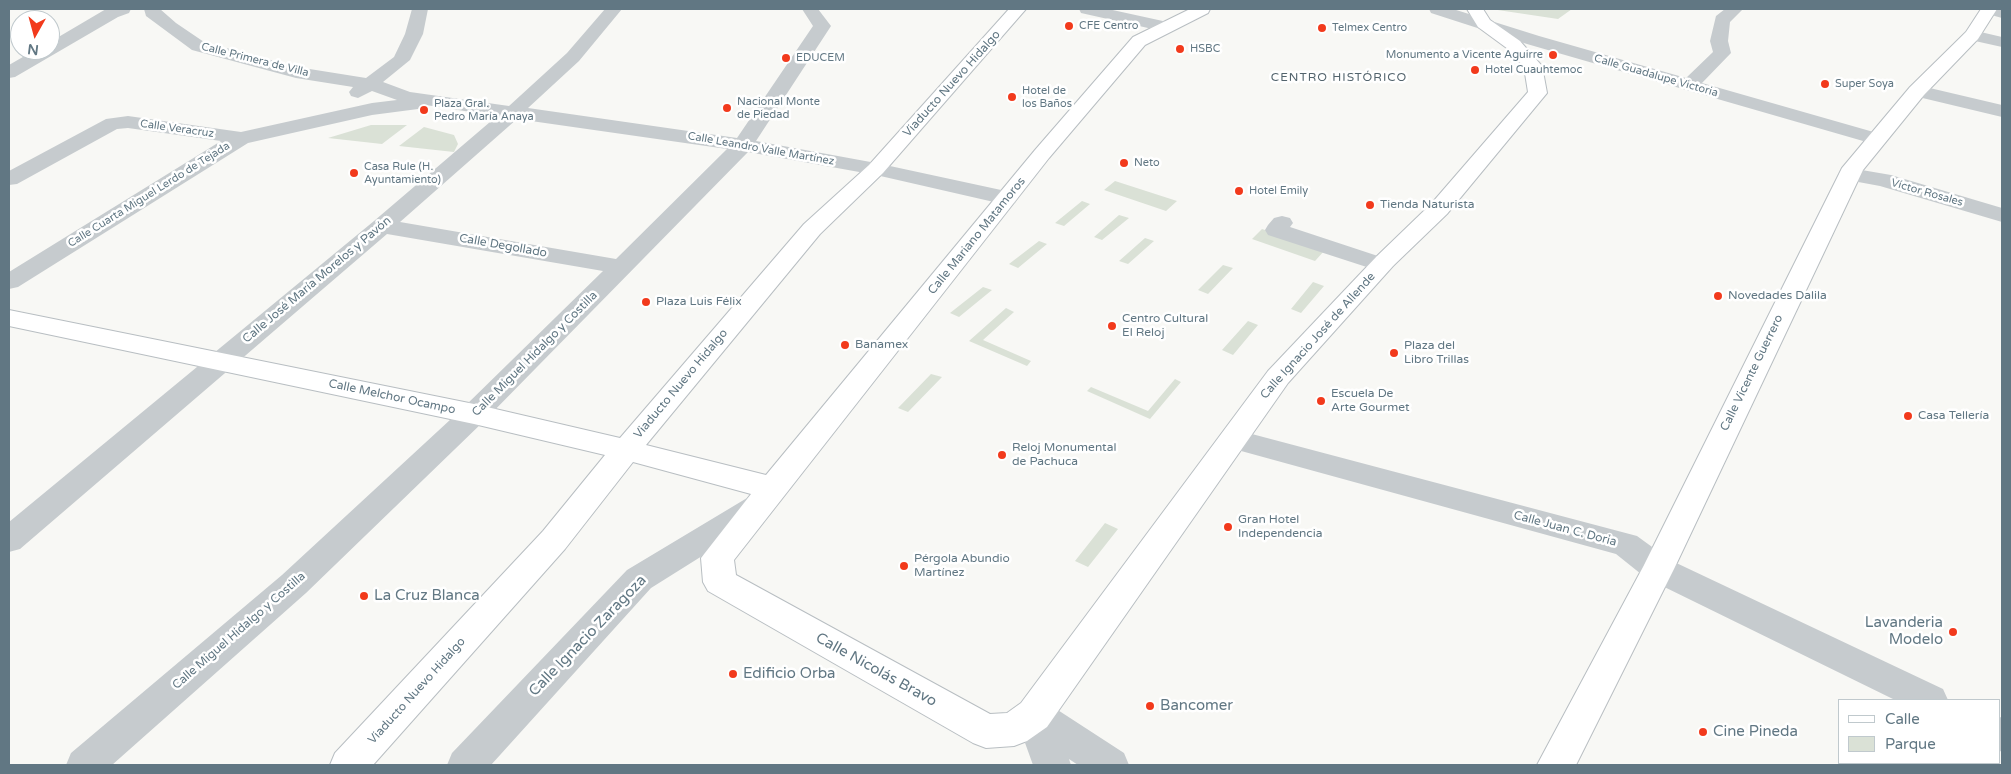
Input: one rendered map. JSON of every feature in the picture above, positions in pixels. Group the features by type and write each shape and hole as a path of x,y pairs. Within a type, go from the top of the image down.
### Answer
{"street":[{"path":"60,44 112,13 124,9"},
{"name":"Calle Primera de Villa","path":"152,9 152,12 170,27 198,46 296,72 371,84 407,97 433,101"},
{"path":"296,127 371,84 401,60 414,34 420,9"},
{"name":"Calle José María Morelos y Pavón","path":"9,540 382,226 512,113 573,57 614,9"},
{"name":"Calle Miguel Hidalgo y Costilla","path":"85,765 294,584 474,414 743,145 822,26 810,9"},
{"name":"Viaducto Nuevo Hidalgo","path":"349,765 554,540 626,450 812,229 876,170 1018,9"},
{"path":"1087,9 1166,27"},
{"name":"Calle Mariano Matamoros","path":"765,497 1007,198 1139,41 1202,9"},
{"name":"Calle Guadalupe Victoria","path":"1437,9 1491,28 1877,138"},
{"name":"Calle Ignacio José de Allende","path":"1034,715 1278,377 1382,265 1439,210 1538,93 1537,78 1533,66 1514,45 1484,23 1475,9"},
{"path":"1689,85 1722,53 1719,41 1722,20 1734,9"},
{"path":"1989,9 2002,13"},
{"name":"Calle Vicente Guerrero","path":"1556,765 1658,569 1850,174 1877,138 1917,91 1972,35 1989,9"},
{"path":"1972,35 2002,42"},
{"path":"9,73 32,60"},
{"path":"1917,91 2002,111"},
{"name":"Calle Leandro Valle Martínez","path":"433,101 743,145 876,170 1007,198"},
{"name":"Calle Cuarta Miguel Lerdo de Tejada","path":"9,282 241,138 372,109 433,101"},
{"name":"Calle Veracruz","path":"9,179 113,123 128,122 241,138"},
{"name":"Víctor Rosales","path":"1850,174 1883,180 2002,215"},
{"path":"1282,223 1276,230 1382,265"},
{"name":"Calle Degollado","path":"382,226 623,267"},
{"name":"Calle Melchor Ocampo","path":"9,318 474,414 626,450 765,497"},
{"name":"Calle Juan C. Doria","path":"1232,439 1626,545 1658,569 1928,699"},
{"name":"Calle Nicolás Bravo","path":"765,497 717,558 720,582 986,731 1014,729 1034,715"},
{"name":"Calle Ignacio Zaragoza","path":"466,765 639,579 765,497"},
{"path":"1034,715 1052,765"},
{"path":"1034,715 1110,765"}],"green space":[{"path":"1491,9 1572,9 1558,19"},
{"path":"371,125 407,125 382,144 328,138"},
{"path":"424,127 454,135 458,144 454,152 399,146"},
{"path":"1115,181 1177,201 1166,211 1104,190"},
{"path":"1082,201 1090,204 1064,226 1055,223"},
{"path":"1119,215 1129,218 1102,240 1094,237"},
{"path":"1262,229 1325,250 1315,261 1252,239"},
{"path":"1145,238 1154,241 1128,264 1119,261"},
{"path":"1039,241 1047,244 1018,268 1009,264"},
{"path":"1223,265 1233,268 1208,294 1198,290"},
{"path":"1313,282 1324,286 1301,313 1291,309"},
{"path":"983,287 992,290 959,317 950,313"},
{"path":"1006,308 1014,312 983,340 1031,361 1027,366 969,341"},
{"path":"1248,321 1258,325 1233,355 1222,350"},
{"path":"931,374 942,377 908,412 898,408"},
{"path":"1175,379 1181,382 1150,419 1087,391 1091,387 1148,411"},
{"path":"1105,523 1118,529 1088,567 1075,561"}],"place":[{"name":"CFE Centro","path":"1069,26"},
{"name":"Telmex Centro","path":"1322,28"},
{"name":"HSBC","path":"1180,49"},
{"name":"Monumento a Vicente Aguirre","path":"1553,55"},
{"name":"EDUCEM","path":"786,58"},
{"name":"Hotel Cuauhtemoc","path":"1475,70"},
{"name":"Super Soya","path":"1825,84"},
{"name":"Hotel de los Baños","path":"1012,97"},
{"name":"Nacional Monte de Piedad","path":"727,108"},
{"name":"Plaza Gral. Pedro María Anaya","path":"424,110"},
{"name":"Neto","path":"1124,163"},
{"name":"Casa Rule (H. Ayuntamiento)","path":"354,173"},
{"name":"Hotel Emily","path":"1239,191"},
{"name":"Tienda Naturista","path":"1370,205"},
{"name":"Novedades Dalila","path":"1718,296"},
{"name":"Plaza Luis Félix","path":"646,302"},
{"name":"Centro Cultural El Reloj","path":"1112,326"},
{"name":"Banamex","path":"845,345"},
{"name":"Plaza del Libro Trillas","path":"1394,353"},
{"name":"Escuela De Arte Gourmet","path":"1321,401"},
{"name":"Casa Tellería","path":"1908,416"},
{"name":"Reloj Monumental de Pachuca","path":"1002,455"},
{"name":"Gran Hotel Independencia","path":"1228,527"},
{"name":"Pérgola Abundio Martínez","path":"904,566"},
{"name":"La Cruz Blanca","path":"364,596"},
{"name":"Lavanderia Modelo","path":"1953,632"},
{"name":"Edificio Orba","path":"733,674"},
{"name":"Bancomer","path":"1150,706"},
{"name":"Cine Pineda","path":"1703,732"}],"district":[{"name":"CENTRO HISTÓRICO","path":"1339,78"}]}
